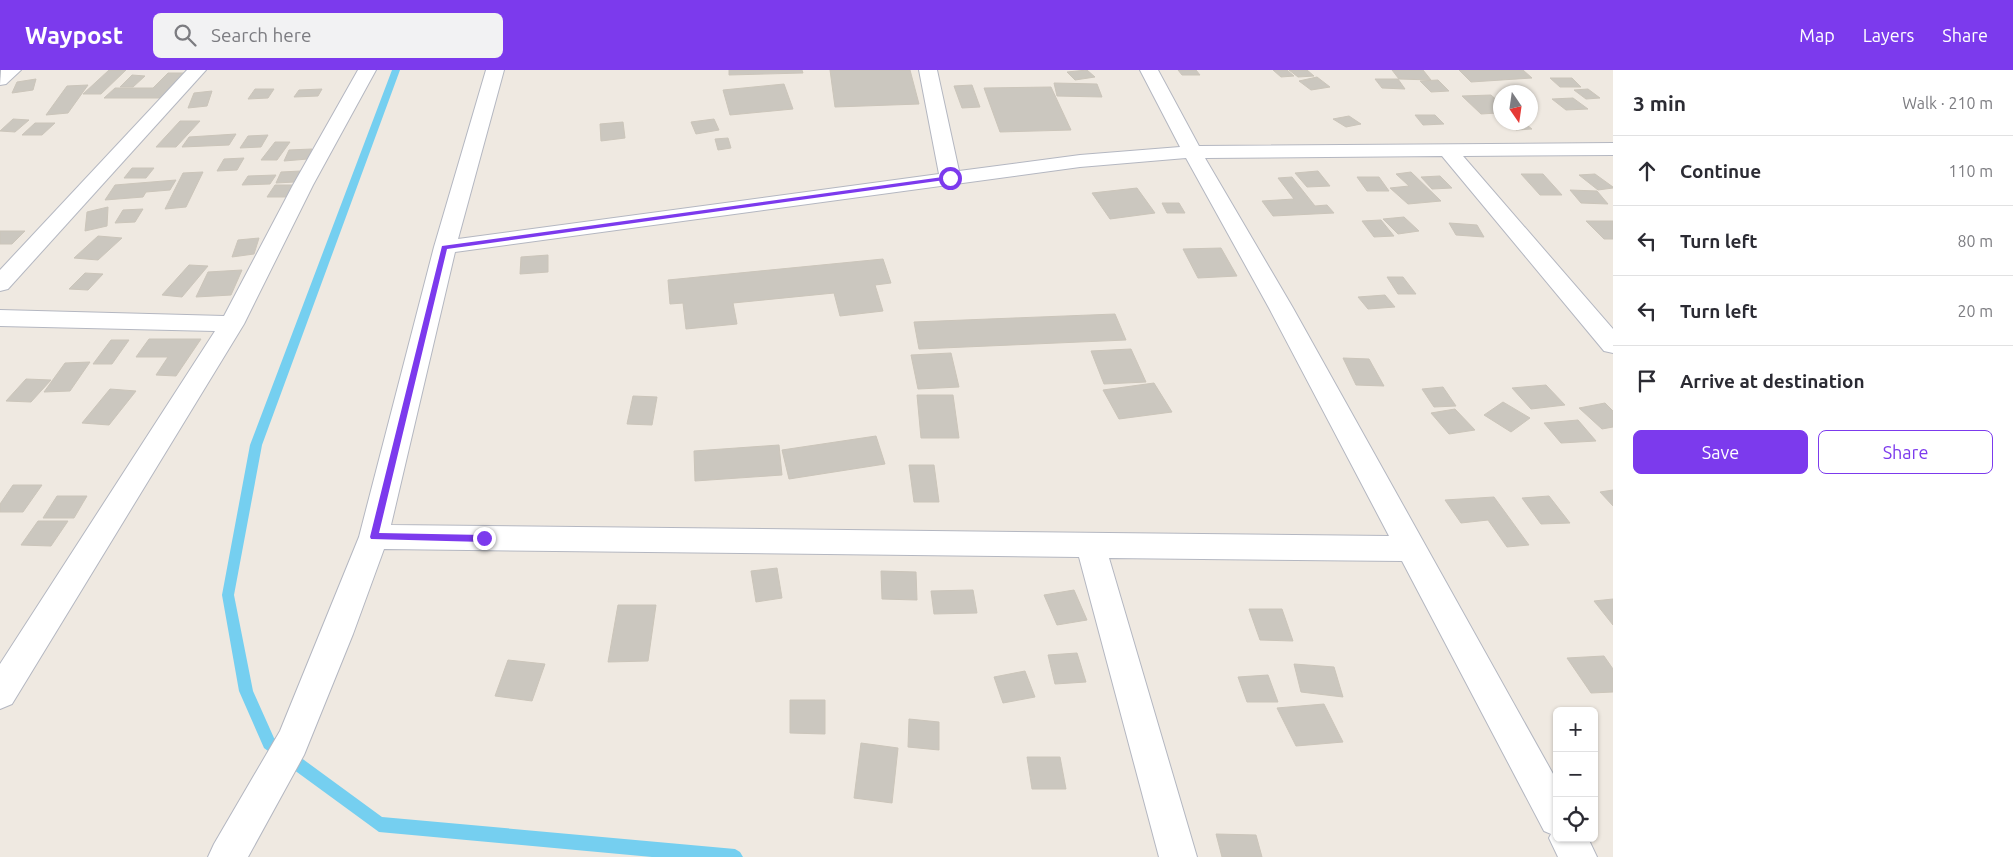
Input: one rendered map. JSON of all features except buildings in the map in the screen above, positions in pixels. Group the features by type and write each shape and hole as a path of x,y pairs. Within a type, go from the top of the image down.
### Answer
{"street":[{"path":"0,80 12,70"},
{"path":"0,284 197,70"},
{"path":"0,692 232,324 303,185 367,70"},
{"path":"227,857 292,743 338,634 374,537 445,247 495,70"},
{"path":"928,70 950,178"},
{"path":"1150,70 1192,152 1282,308 1553,811"},
{"path":"445,247 1080,161 1192,152 1613,149"},
{"path":"1447,150 1611,339"},
{"path":"0,318 232,324"},
{"path":"374,537 1412,549"},
{"path":"1090,545 1178,857"},
{"path":"1570,842 1578,857"}],"waterway":[{"path":"396,70 256,445 228,595 246,691 269,743 379,824 735,857"}],"route":[{"path":"484,538 374,537 445,247 950,178"}]}
